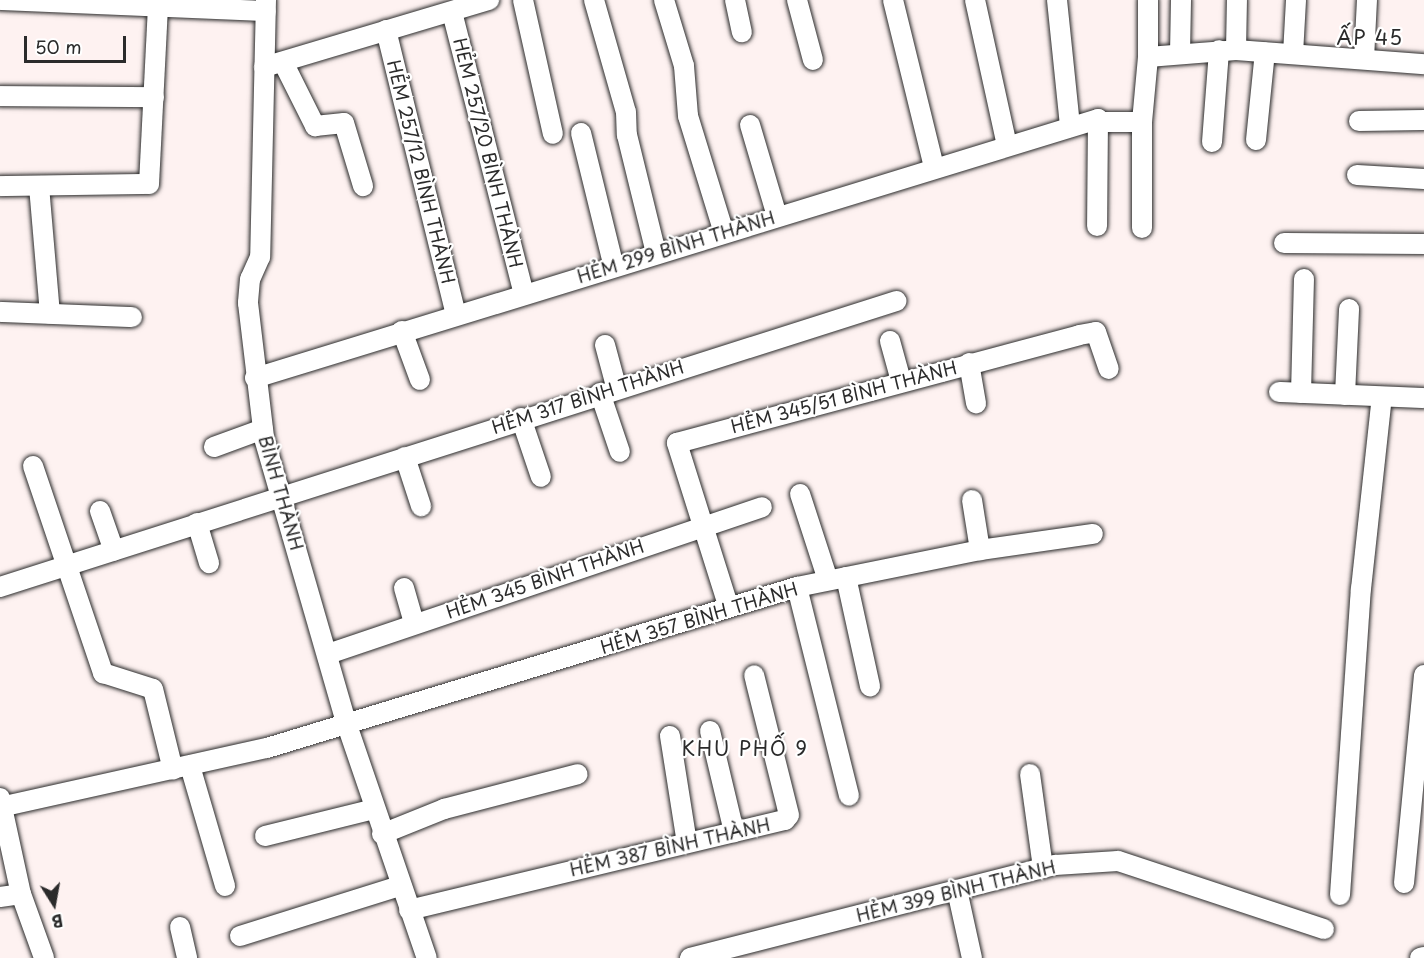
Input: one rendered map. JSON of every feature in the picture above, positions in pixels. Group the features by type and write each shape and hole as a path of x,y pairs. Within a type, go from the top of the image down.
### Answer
{"street":[{"name":"BÌNH THÀNH","path":"0,0 266,5 260,257 250,279 255,378 263,429 347,725 382,834 427,958"},
{"path":"264,67 489,0"},
{"path":"523,0 553,134"},
{"path":"594,0 626,112 627,135 657,253"},
{"path":"664,0 684,66 688,116 724,233"},
{"path":"735,0 742,32"},
{"path":"797,0 813,60"},
{"path":"893,0 934,167"},
{"path":"975,0 1007,145"},
{"path":"1057,0 1070,126"},
{"path":"1142,228 1142,122 1148,57 1148,0"},
{"path":"1180,53 1181,0"},
{"path":"1212,142 1237,0"},
{"path":"1293,54 1296,0"},
{"path":"1364,59 1367,0"},
{"path":"0,186 149,184 154,98 147,4"},
{"name":"HẺM 257/20 BÌNH THÀNH","path":"452,12 524,294"},
{"name":"HẺM 257/12 BÌNH THÀNH","path":"386,30 456,315"},
{"path":"1148,57 1227,50 1424,64"},
{"path":"1256,140 1265,52"},
{"path":"283,62 315,126 344,123 363,186"},
{"path":"0,96 154,98"},
{"path":"1359,121 1424,120"},
{"path":"1097,226 1099,121"},
{"name":"HẺM 299 BÌNH THÀNH","path":"255,378 1070,126 1099,121 1142,122"},
{"path":"750,125 777,216"},
{"path":"580,133 614,267"},
{"path":"1357,175 1424,179"},
{"path":"39,186 50,314"},
{"path":"1284,243 1424,244"},
{"path":"1301,393 1304,279"},
{"name":"HẺM 317 BÌNH THÀNH","path":"0,587 608,390 896,301"},
{"path":"1345,395 1349,309"},
{"path":"0,312 132,317"},
{"path":"402,331 420,380"},
{"name":"HẺM 345/51 BÌNH THÀNH","path":"700,525 677,443 901,381 1096,332 1109,369"},
{"path":"890,341 901,381"},
{"path":"605,345 608,390 620,452"},
{"path":"969,363 975,403"},
{"path":"1279,392 1424,398"},
{"path":"1340,895 1360,601 1382,397"},
{"path":"521,418 541,477"},
{"path":"214,447 263,429"},
{"path":"405,457 421,506"},
{"path":"33,466 69,565 103,673 153,688 225,886"},
{"path":"800,494 837,579 870,686"},
{"path":"972,500 980,550"},
{"name":"HẺM 345 BÌNH THÀNH","path":"328,654 700,525 762,507"},
{"path":"100,511 114,551"},
{"path":"197,524 209,563"},
{"path":"700,525 728,605"},
{"name":"HẺM 357 BÌNH THÀNH","path":"1,804 181,768 347,725 728,605 797,587 980,550 1093,534"},
{"path":"797,587 849,796"},
{"path":"404,588 414,624"},
{"name":"HẺM 387 BÌNH THÀNH","path":"409,910 734,832 789,815 754,675"},
{"path":"1404,883 1424,675"},
{"path":"710,731 734,832"},
{"path":"670,736 687,843"},
{"path":"382,834 444,809 578,774"},
{"path":"1030,774 1043,868"},
{"path":"1,804 21,894 44,958"},
{"path":"265,837 374,809"},
{"name":"HẺM 399 BÌNH THÀNH","path":"690,958 713,955 1043,868 1118,861 1324,929"},
{"path":"240,936 400,886"},
{"path":"957,890 972,958"},
{"path":"0,897 21,894"},
{"path":"180,927 187,958"}],"district":[{"name":"ẤP 45","path":"1370,37"},
{"name":"KHU PHỐ 9","path":"745,748"}]}
